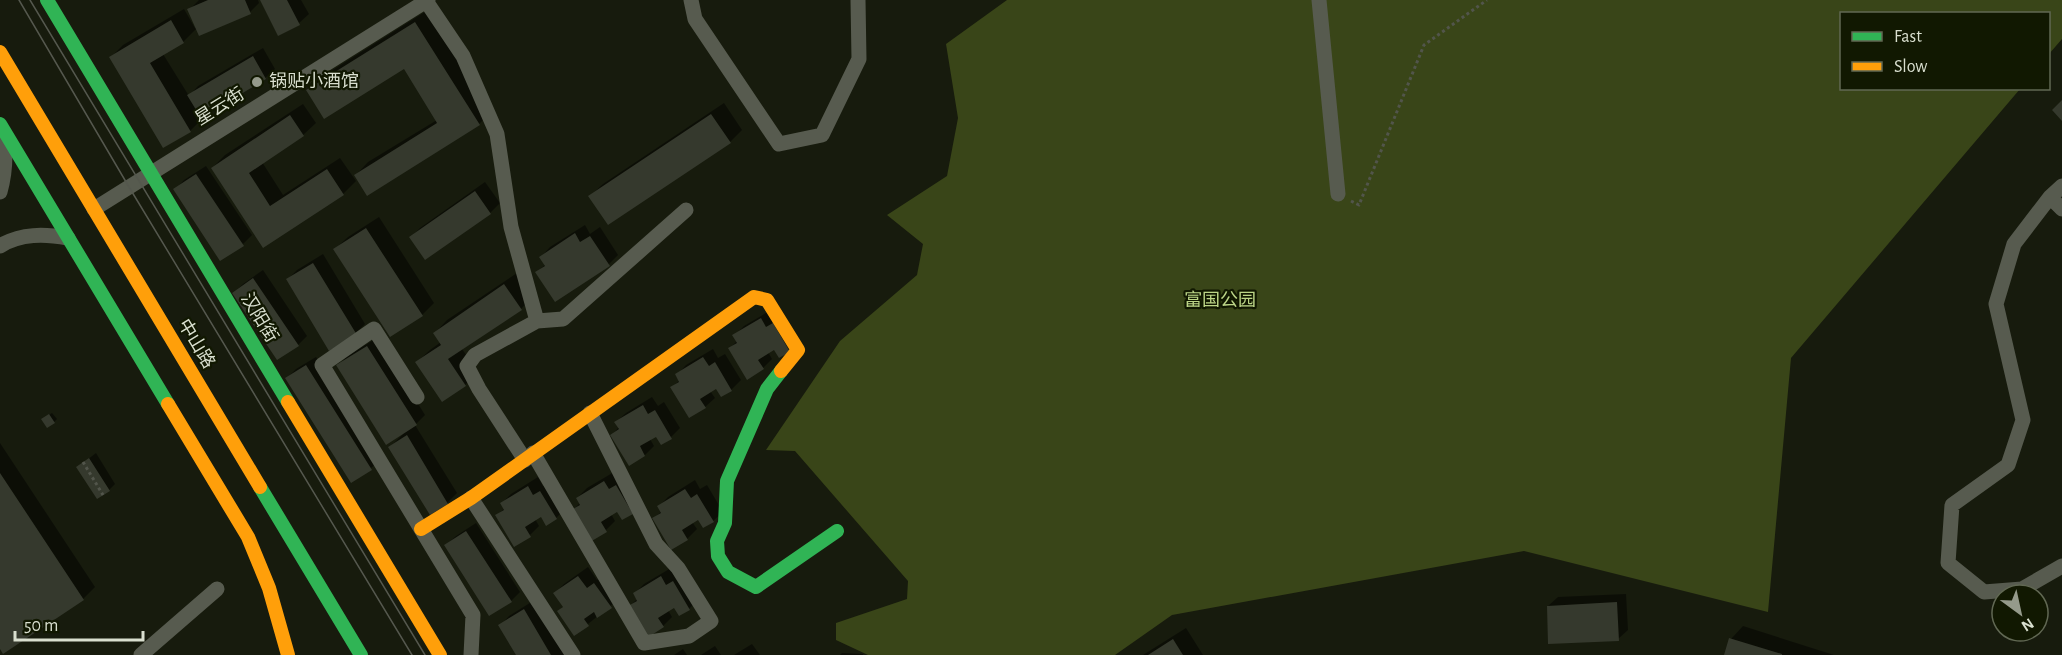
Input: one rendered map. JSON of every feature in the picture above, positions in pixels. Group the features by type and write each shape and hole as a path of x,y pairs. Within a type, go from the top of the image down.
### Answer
{"main road":[{"name":"汉阳街","path":"47,0 440,655"},
{"name":"中山路","path":"0,52 361,655"},
{"path":"1,125 248,537 269,588 288,655"},
{"path":"421,530 471,498 754,297 767,300 798,350 767,389 727,481 725,523 717,541 718,556 728,572 756,587 837,531"}],"street":[{"path":"691,0 695,19 779,144 822,135 859,58 858,0"},
{"path":"1319,0 1338,194"},
{"name":"星云街","path":"94,209 427,1"},
{"path":"427,1 463,56 496,134 510,227 537,321"},
{"path":"0,192 6,153 1,125"},
{"path":"2062,186 2050,197 2014,244 1996,304 2023,420 2008,465 1952,505 1948,563 1984,592 2022,589 2062,566"},
{"path":"2050,197 2062,209"},
{"path":"590,413 656,544 678,568 711,621 689,636 644,643 529,457 467,366 475,355 537,321 563,319 686,210"},
{"path":"0,246 27,236 49,234 68,238"},
{"path":"417,397 374,329 322,364 473,615 471,655"},
{"path":"471,498 573,655"},
{"path":"141,655 217,590"}],"path":[{"path":"1338,194 1359,206 1425,45 1487,0"},
{"path":"83,462 103,495"}],"green space":[{"name":"富国公园","path":"1007,0 2062,0 2062,39 2050,53 2050,12 1840,12 1840,90 2019,90 1791,358 1768,612 1524,551 1172,615 1115,655 868,655 836,640 836,623 907,599 908,581 795,451 766,450 840,341 917,275 923,244 887,215 947,176 958,118 946,44"}],"building":[{"path":"208,0 245,0 251,14 199,36 187,9"},
{"path":"260,0 287,0 300,25 278,36"},
{"path":"171,20 184,43 150,63 191,132 163,148 109,57"},
{"path":"415,22 480,125 367,196 354,175 437,123 404,69 324,119 306,90"},
{"path":"253,56 266,79 201,118 187,95"},
{"path":"2062,100 2062,121 2052,110"},
{"path":"711,114 731,143 608,225 588,196"},
{"path":"290,115 304,136 249,173 270,206 327,169 344,195 263,248 211,168"},
{"path":"196,174 244,246 220,261 173,189"},
{"path":"475,191 491,214 425,260 409,237"},
{"path":"366,228 423,316 390,337 333,249"},
{"path":"575,233 580,242 590,236 610,266 555,302 535,272 545,266 539,257"},
{"path":"313,263 357,335 329,351 286,279"},
{"path":"253,278 299,346 277,360 232,293"},
{"path":"504,284 522,310 448,359 466,386 442,402 415,362 441,345 433,333"},
{"path":"761,318 766,327 773,323 790,352 779,358 774,350 758,360 764,369 747,380 728,348 737,343 732,335"},
{"path":"367,346 417,425 386,445 336,365"},
{"path":"703,357 709,366 715,362 732,391 721,397 716,389 700,399 706,408 689,418 670,387 679,382 675,374"},
{"path":"306,365 372,470 351,483 285,378"},
{"path":"643,405 648,414 655,410 672,439 661,445 656,437 640,446 645,456 629,466 610,435 619,429 614,422"},
{"path":"49,414 55,423 47,428 41,419"},
{"path":"407,435 448,504 430,515 388,447"},
{"path":"89,458 110,491 97,499 76,467"},
{"path":"0,473 84,600 3,654 0,649"},
{"path":"604,481 609,489 616,485 633,514 622,520 617,512 601,522 607,532 590,542 571,510 580,505 576,498"},
{"path":"528,486 533,495 540,491 557,519 546,526 541,517 525,527 531,537 514,547 495,515 504,510 500,503"},
{"path":"685,489 691,498 697,494 714,522 703,528 698,520 682,530 688,540 671,550 652,518 661,513 657,506"},
{"path":"466,531 512,602 489,616 444,545"},
{"path":"578,576 587,588 594,583 612,608 597,618 594,612 584,619 589,626 574,636 557,611 563,607 553,593"},
{"path":"661,576 666,585 673,581 690,610 679,616 674,608 658,618 664,627 647,638 628,606 637,601 633,593"},
{"path":"1617,602 1619,641 1548,644 1547,606"},
{"path":"524,609 551,655 516,655 498,625"},
{"path":"1729,638 1782,654 1782,655 1724,655"},
{"path":"1173,639 1183,655 1148,655"}],"tram line":[{"path":"19,0 129,187 412,655"},
{"path":"30,0 425,655"}],"traffic: fast":[{"path":"47,0 288,402"},
{"path":"0,124 168,404"},
{"path":"781,371 767,389 727,481 725,523 717,541 718,556 728,572 756,587 837,531"},
{"path":"260,487 361,655"}],"traffic: slow":[{"path":"0,52 260,487"},
{"path":"421,529 471,498 754,297 767,300 798,350 781,371"},
{"path":"288,402 440,655"},
{"path":"168,404 248,537 269,588 288,655"}],"place":[{"name":"锅贴小酒馆","path":"257,82"}]}
